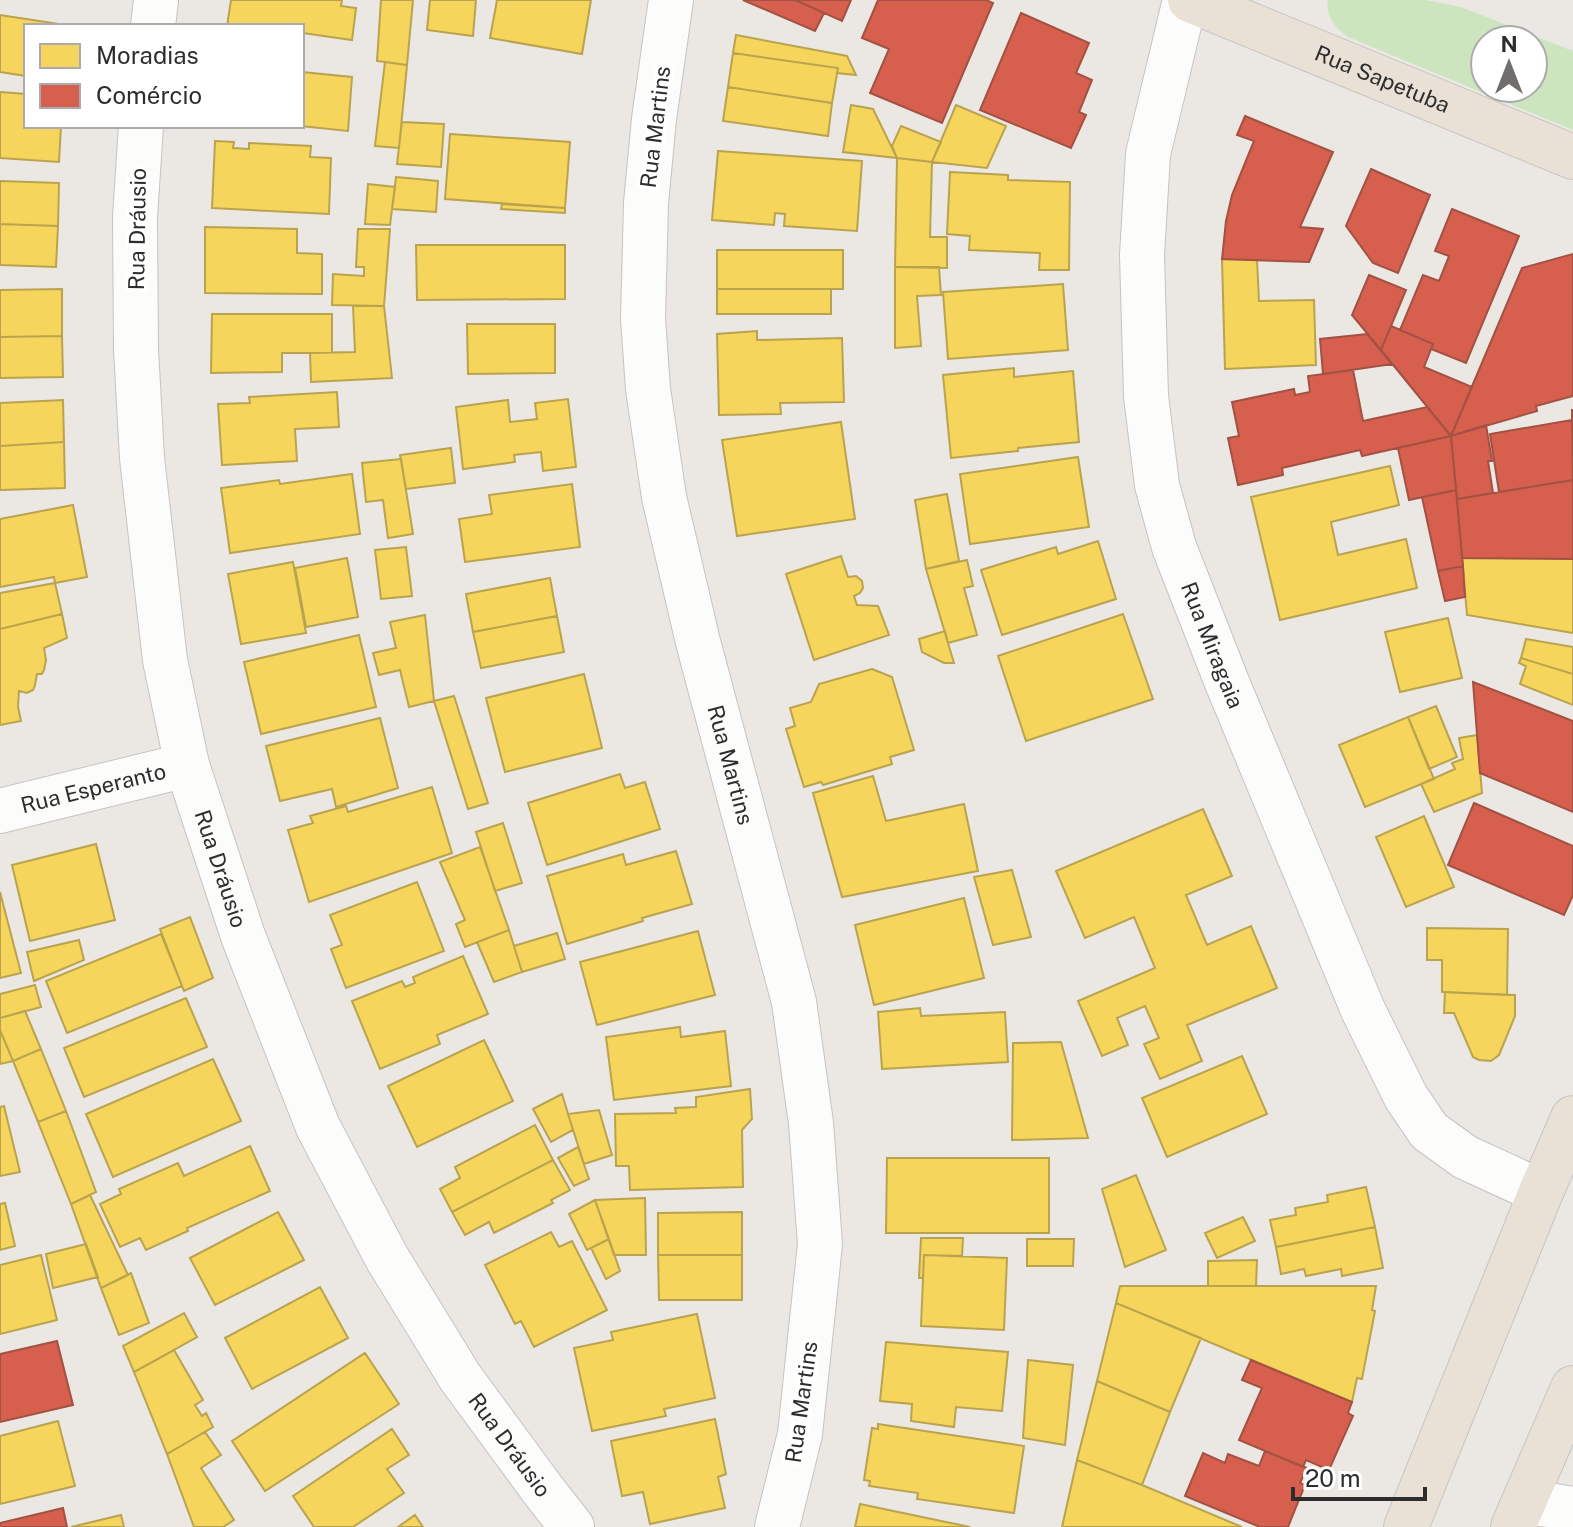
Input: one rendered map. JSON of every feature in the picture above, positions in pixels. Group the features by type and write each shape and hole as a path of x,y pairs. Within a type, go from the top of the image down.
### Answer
{"highway":[{"name":"Rua Sapetuba","path":"1187,0 1573,157"},
{"path":"1406,1527 1573,1118"},
{"path":"1518,1516 1573,1388"}],"street":[{"path":"153,24 156,0"},
{"name":"Rua Martins","path":"671,0 646,203 643,319 648,389 664,497 698,642 794,1002 811,1123 820,1244 800,1434 777,1527"},
{"name":"Rua Miragaia","path":"1187,0 1148,154 1142,255 1146,396 1157,485 1174,547 1363,1010 1406,1097 1429,1131 1465,1157 1541,1192"},
{"name":"Rua Dráusio","path":"141,128 135,217 135,320 142,458 165,660 187,765 243,936 318,1127 387,1258 460,1377 572,1527"},
{"name":"Rua Esperanto","path":"0,811 187,765"},
{"path":"1518,1516 1543,1504 1573,1509"}],"green space":[{"path":"1328,0 1425,0 1461,7 1504,24 1469,24 1469,87 1348,37 1332,21"},
{"path":"1549,42 1573,51 1573,130 1510,104 1549,104"}],"building: Moradias":[{"path":"231,0 342,0 341,6 356,8 352,40 304,33 304,24 227,24"},
{"path":"381,0 413,0 407,65 377,61"},
{"path":"430,0 476,0 473,36 427,30"},
{"path":"497,0 591,0 582,54 490,38"},
{"path":"0,15 59,24 24,24 24,76 0,72"},
{"path":"736,35 847,56 856,75 837,73 838,68 733,53"},
{"path":"733,53 838,68 832,103 728,87"},
{"path":"385,62 407,65 399,148 375,146"},
{"path":"304,72 352,77 348,131 304,126"},
{"path":"728,87 832,103 828,136 723,121"},
{"path":"0,92 24,94 24,128 61,128 59,162 0,158"},
{"path":"851,105 873,109 897,158 843,152"},
{"path":"956,105 1006,126 987,168 932,162"},
{"path":"402,122 444,124 441,167 397,164"},
{"path":"901,126 941,142 932,162 897,158 892,146"},
{"path":"450,134 570,142 565,208 445,199"},
{"path":"215,141 234,142 233,148 249,149 249,143 311,146 310,157 331,158 329,214 212,208"},
{"path":"718,151 862,161 857,231 784,226 785,214 775,213 774,225 712,220"},
{"path":"897,158 932,162 930,237 947,237 947,268 895,267"},
{"path":"950,172 1008,175 1008,180 1070,182 1069,270 1039,270 1040,253 969,250 970,236 947,234"},
{"path":"396,177 438,181 436,212 392,209"},
{"path":"0,181 59,183 58,226 0,224"},
{"path":"368,184 395,187 390,225 365,224"},
{"path":"502,204 565,208 565,213 501,209"},
{"path":"0,224 58,226 56,267 0,265"},
{"path":"205,227 297,229 297,253 322,254 322,294 205,293"},
{"path":"358,229 390,229 384,306 332,305 333,274 364,276 364,267 356,267"},
{"path":"416,245 565,245 565,299 417,300"},
{"path":"717,250 843,250 843,289 717,289"},
{"path":"1222,259 1257,260 1259,301 1314,300 1316,365 1225,369"},
{"path":"895,267 939,267 941,295 917,296 921,346 895,348"},
{"path":"1063,284 1068,350 948,359 943,292"},
{"path":"62,289 62,336 0,337 0,290"},
{"path":"717,289 831,289 831,314 717,314"},
{"path":"353,306 384,306 392,378 311,382 310,353 355,352"},
{"path":"212,314 332,314 332,353 282,353 282,372 211,373"},
{"path":"467,324 555,324 555,373 468,374"},
{"path":"757,331 757,340 842,338 844,402 780,403 781,414 719,415 717,334"},
{"path":"62,336 63,377 0,378 0,337"},
{"path":"1014,368 1014,377 1073,371 1079,442 951,458 943,375"},
{"path":"337,392 339,427 295,429 297,461 222,465 218,404 250,403 249,397"},
{"path":"568,399 576,467 543,471 541,452 514,455 515,462 463,469 456,407 508,400 510,422 537,419 535,403"},
{"path":"63,400 64,442 0,446 0,403"},
{"path":"841,422 855,519 737,536 722,440"},
{"path":"64,442 65,488 0,490 0,446"},
{"path":"451,448 455,483 406,489 400,455"},
{"path":"1078,457 1089,527 970,544 960,474"},
{"path":"401,459 413,534 388,538 383,500 366,502 362,463"},
{"path":"1390,466 1399,505 1331,522 1338,555 1406,539 1417,588 1280,620 1251,497"},
{"path":"352,474 360,534 230,553 221,488"},
{"path":"572,484 580,547 465,562 459,519 492,514 489,495"},
{"path":"947,494 959,561 926,569 915,500"},
{"path":"73,505 87,577 55,583 54,577 0,587 0,519"},
{"path":"1098,541 1116,599 1002,635 981,570 1056,547 1058,554"},
{"path":"406,547 412,596 381,599 375,550"},
{"path":"841,556 848,577 856,576 862,581 863,588 854,596 857,605 878,606 889,635 814,660 786,574"},
{"path":"347,558 358,617 306,627 295,568"},
{"path":"1462,558 1573,559 1573,633 1467,615"},
{"path":"967,560 973,586 964,588 977,635 948,643 926,569"},
{"path":"293,562 306,633 241,644 228,574"},
{"path":"550,578 557,616 473,632 466,594"},
{"path":"55,583 62,614 0,629 0,593"},
{"path":"62,614 67,638 44,648 44,670 42,674 37,674 33,690 27,693 19,691 21,721 0,725 0,629"},
{"path":"1123,614 1153,699 1026,741 998,656"},
{"path":"425,615 434,701 409,707 400,670 379,675 373,653 396,648 390,622"},
{"path":"557,616 564,652 481,668 473,632"},
{"path":"1448,618 1462,678 1400,692 1385,632"},
{"path":"945,631 954,663 944,663 922,652 919,639"},
{"path":"359,635 376,707 261,734 244,662"},
{"path":"1526,639 1573,647 1573,674 1521,658"},
{"path":"1521,658 1573,674 1573,705 1520,684 1526,666 1519,663"},
{"path":"872,669 892,677 914,750 890,757 892,764 823,785 821,782 804,787 786,729 795,726 790,708 811,702 819,684"},
{"path":"584,674 602,748 505,772 486,698"},
{"path":"454,696 488,803 468,809 434,701"},
{"path":"1436,706 1457,757 1429,769 1408,717"},
{"path":"1408,717 1434,779 1365,807 1339,745"},
{"path":"380,718 398,788 336,807 332,789 280,801 266,746"},
{"path":"1477,735 1482,793 1434,812 1421,784 1455,769 1452,763 1463,759 1459,738"},
{"path":"620,774 625,788 645,782 660,829 547,865 528,803"},
{"path":"873,776 886,821 964,804 978,871 842,897 813,793"},
{"path":"432,787 452,853 309,902 288,830 313,823 310,816 346,806 348,812"},
{"path":"1203,809 1232,876 1186,895 1207,945 1251,926 1277,988 1187,1025 1202,1061 1160,1079 1144,1044 1159,1038 1145,1006 1117,1018 1128,1045 1102,1056 1078,1001 1155,968 1134,917 1085,938 1056,871"},
{"path":"1424,816 1454,887 1406,907 1376,837"},
{"path":"503,823 522,883 495,891 476,832"},
{"path":"96,844 115,920 30,941 12,865"},
{"path":"480,847 509,930 465,947 456,924 465,920 440,862"},
{"path":"676,851 692,904 567,944 547,876 623,854 626,865"},
{"path":"1012,870 1031,937 993,945 974,877"},
{"path":"417,882 444,951 346,988 331,949 342,945 330,915"},
{"path":"0,892 21,973 0,978"},
{"path":"964,898 984,978 874,1005 855,925"},
{"path":"190,917 213,978 184,991 160,929"},
{"path":"1427,928 1508,929 1507,995 1442,992 1442,960 1427,960"},
{"path":"509,930 522,972 494,982 477,942"},
{"path":"698,931 715,995 597,1025 580,962"},
{"path":"557,933 565,959 522,972 514,946"},
{"path":"161,934 182,986 67,1033 46,981"},
{"path":"79,940 84,960 34,981 27,952"},
{"path":"463,956 488,1014 437,1035 440,1044 380,1069 352,1001 402,981 405,987 415,983 413,977"},
{"path":"35,985 41,1007 0,1018 0,994"},
{"path":"1445,992 1515,995 1515,1016 1499,1055 1491,1061 1473,1057 1454,1013 1444,1013"},
{"path":"186,998 207,1047 84,1097 64,1048"},
{"path":"920,1008 921,1016 1005,1012 1008,1062 882,1069 878,1012"},
{"path":"25,1011 41,1049 13,1061 0,1030 0,1018"},
{"path":"680,1027 681,1037 725,1031 731,1086 614,1100 606,1037"},
{"path":"0,1030 13,1061 0,1064"},
{"path":"484,1040 513,1101 417,1147 388,1086"},
{"path":"1061,1042 1088,1138 1012,1140 1013,1043"},
{"path":"41,1049 66,1111 38,1122 13,1061"},
{"path":"1242,1056 1267,1114 1167,1157 1142,1098"},
{"path":"213,1059 241,1121 113,1177 86,1114"},
{"path":"750,1089 752,1119 742,1130 743,1187 630,1190 629,1166 616,1166 615,1114 676,1113 675,1108 696,1107 696,1097"},
{"path":"562,1094 573,1130 551,1142 533,1109"},
{"path":"4,1106 20,1172 0,1176 0,1107"},
{"path":"599,1110 612,1155 584,1164 568,1114"},
{"path":"66,1111 96,1192 71,1204 38,1122"},
{"path":"535,1125 553,1160 452,1212 440,1189 460,1178 455,1167"},
{"path":"250,1146 270,1191 146,1250 140,1238 120,1247 100,1204 121,1194 119,1189 178,1163 184,1176"},
{"path":"578,1147 589,1179 574,1186 558,1158"},
{"path":"887,1158 1049,1158 1049,1233 886,1233"},
{"path":"553,1160 570,1190 551,1200 553,1203 494,1233 489,1222 465,1235 452,1212"},
{"path":"1136,1175 1166,1250 1125,1267 1102,1189"},
{"path":"1366,1187 1375,1227 1276,1247 1270,1220 1296,1215 1295,1208 1328,1202 1327,1195"},
{"path":"90,1195 128,1275 101,1288 71,1204"},
{"path":"645,1198 646,1255 614,1255 595,1200"},
{"path":"595,1200 609,1239 587,1250 569,1214"},
{"path":"5,1203 15,1246 0,1250 0,1204"},
{"path":"278,1212 304,1260 215,1305 190,1258"},
{"path":"742,1212 742,1255 658,1255 658,1213"},
{"path":"1243,1217 1255,1241 1217,1258 1205,1233"},
{"path":"1375,1227 1383,1268 1342,1276 1341,1269 1306,1276 1304,1269 1281,1274 1276,1247"},
{"path":"551,1232 559,1247 572,1241 607,1310 534,1347 521,1321 515,1324 485,1265"},
{"path":"921,1238 963,1238 962,1256 924,1255 923,1278 919,1278"},
{"path":"609,1239 620,1271 606,1279 591,1248"},
{"path":"1027,1239 1074,1239 1073,1266 1027,1266"},
{"path":"86,1244 98,1277 53,1288 46,1254"},
{"path":"41,1255 57,1320 0,1334 0,1265"},
{"path":"658,1255 742,1255 742,1300 659,1300"},
{"path":"924,1255 1007,1258 1004,1330 921,1326"},
{"path":"1257,1260 1256,1286 1208,1286 1208,1261"},
{"path":"131,1273 149,1323 119,1335 101,1288"},
{"path":"1120,1286 1376,1286 1372,1310 1375,1311 1362,1379 1357,1378 1352,1402 1116,1303"},
{"path":"320,1287 348,1338 252,1389 225,1338"},
{"path":"1116,1303 1201,1338 1170,1412 1097,1381"},
{"path":"184,1313 197,1337 134,1372 123,1346"},
{"path":"697,1314 715,1398 664,1409 666,1416 592,1431 574,1348 613,1340 611,1332"},
{"path":"886,1342 1008,1352 1002,1411 956,1407 954,1427 911,1421 912,1404 880,1401"},
{"path":"174,1350 203,1400 195,1405 202,1416 206,1413 213,1427 167,1454 134,1372"},
{"path":"365,1353 399,1404 265,1491 232,1441"},
{"path":"1028,1360 1073,1365 1065,1445 1023,1438"},
{"path":"1097,1381 1170,1412 1142,1485 1077,1460"},
{"path":"715,1419 726,1474 718,1477 725,1508 650,1524 643,1492 622,1496 611,1441"},
{"path":"58,1421 75,1486 0,1504 0,1436"},
{"path":"878,1424 1024,1446 1014,1513 917,1499 918,1493 869,1486 870,1481 864,1480 872,1428 878,1429"},
{"path":"392,1429 409,1455 387,1469 404,1493 353,1527 314,1527 293,1496"},
{"path":"205,1432 221,1455 201,1468 234,1520 223,1527 194,1527 167,1454"},
{"path":"1077,1460 1142,1485 1242,1527 1062,1527"},
{"path":"860,1504 970,1527 855,1527"},
{"path":"121,1515 124,1527 71,1527"},
{"path":"415,1515 423,1527 398,1527"}],"building: Comércio":[{"path":"743,0 795,0 824,13 815,31"},
{"path":"795,0 851,0 842,21"},
{"path":"878,0 986,0 993,3 942,123 870,93 889,49 862,38"},
{"path":"1021,13 1089,43 1076,73 1092,80 1079,112 1086,115 1071,148 980,110"},
{"path":"1245,116 1333,152 1300,227 1323,229 1309,262 1222,259 1232,195 1254,141 1237,135"},
{"path":"1371,169 1430,195 1398,273 1373,263 1346,226"},
{"path":"1452,209 1519,236 1466,363 1431,349 1433,344 1400,330 1423,275 1439,281 1449,256 1435,251"},
{"path":"1573,254 1573,396 1536,406 1537,411 1451,436 1522,268"},
{"path":"1369,275 1406,290 1381,350 1352,315"},
{"path":"1391,326 1433,344 1424,367 1472,387 1451,436 1381,350"},
{"path":"1367,334 1392,364 1323,374 1320,339"},
{"path":"1353,370 1363,421 1427,407 1451,436 1362,456 1360,450 1282,468 1283,475 1238,485 1228,438 1239,436 1232,402 1294,389 1295,395 1310,392 1308,376"},
{"path":"1572,409 1573,480 1499,492 1490,434 1572,420"},
{"path":"1486,425 1493,493 1457,499 1451,436"},
{"path":"1451,436 1456,490 1409,500 1398,448"},
{"path":"1573,480 1573,559 1462,558 1457,499"},
{"path":"1456,490 1463,566 1438,571 1422,497"},
{"path":"1463,566 1465,597 1445,601 1438,571"},
{"path":"1473,682 1573,721 1573,812 1480,773"},
{"path":"1474,803 1573,846 1573,895 1564,915 1448,865"},
{"path":"57,1341 73,1405 0,1422 0,1354"},
{"path":"1251,1360 1352,1402 1348,1413 1353,1416 1329,1470 1306,1460 1303,1467 1239,1440 1262,1388 1242,1380"},
{"path":"1265,1451 1307,1468 1300,1483 1305,1485 1288,1527 1260,1527 1185,1496 1203,1453 1225,1463 1228,1454 1259,1466"},
{"path":"63,1508 67,1527 0,1527 0,1523"}]}
